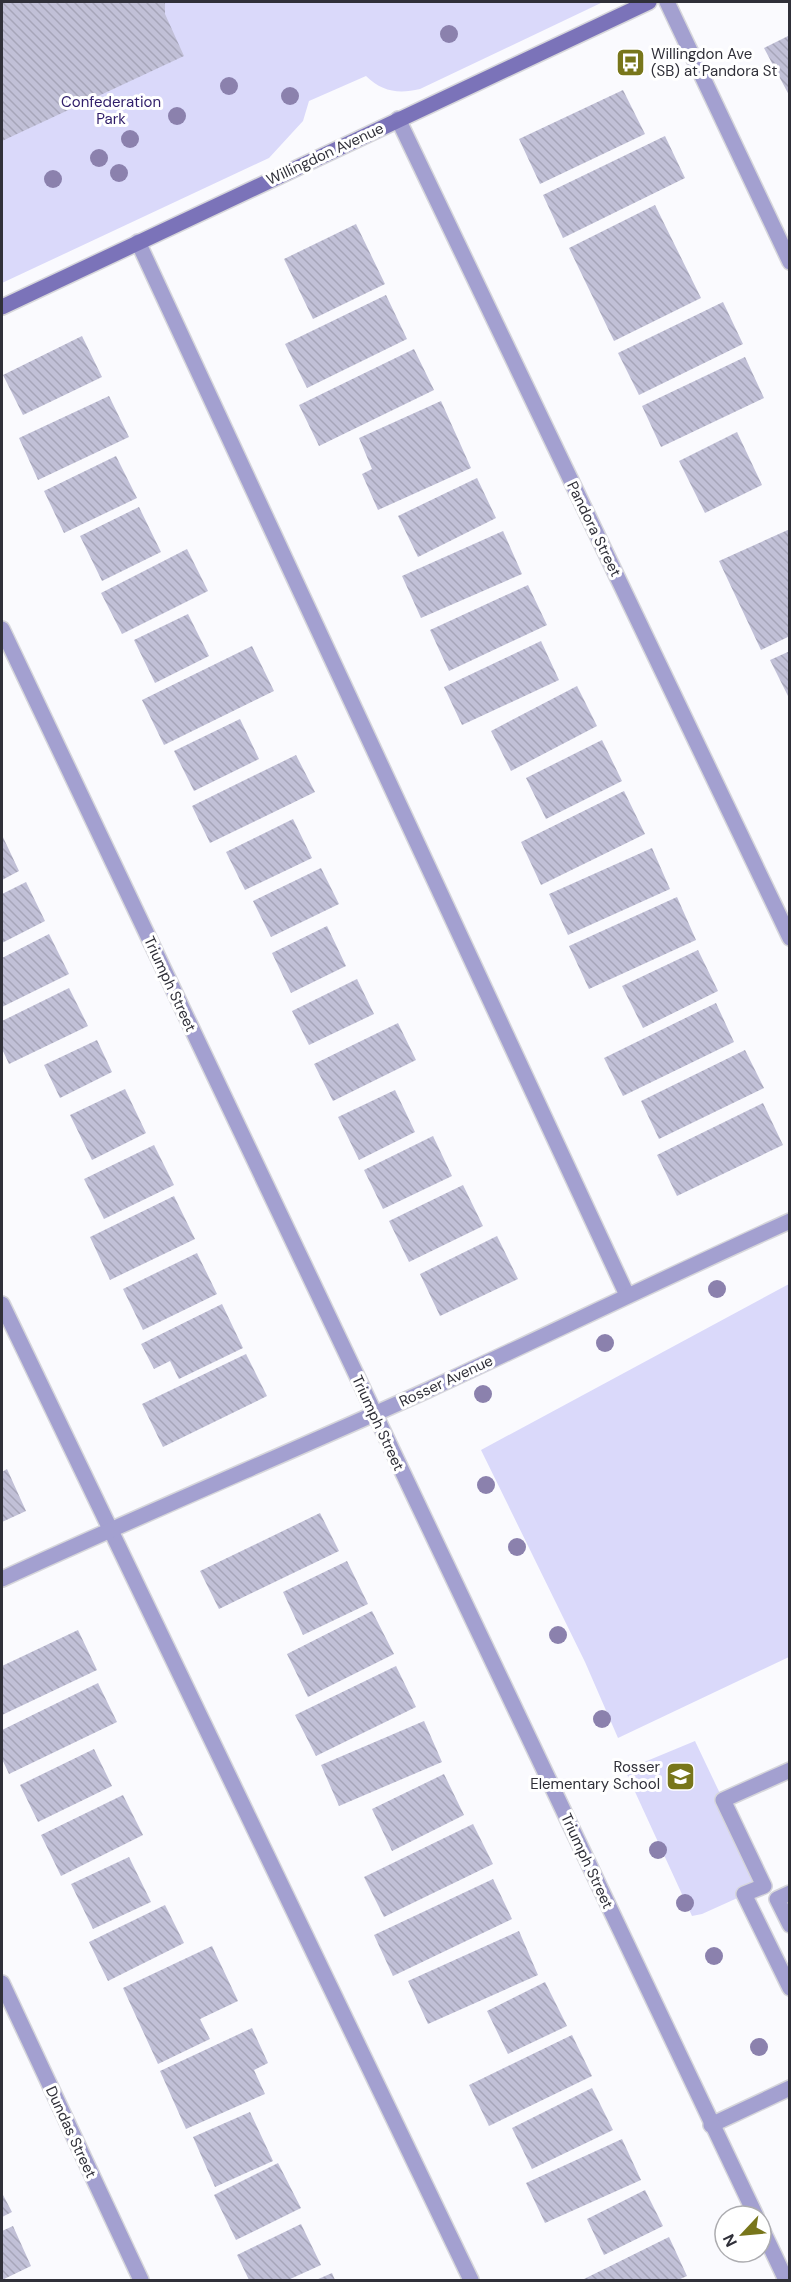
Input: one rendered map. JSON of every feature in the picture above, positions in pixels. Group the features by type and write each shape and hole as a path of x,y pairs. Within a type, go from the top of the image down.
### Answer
{"street":[{"name":"Willingdon Avenue","path":"2,306 649,2"},
{"path":"667,2 789,262"},
{"name":"Pandora Street","path":"399,119 789,938"},
{"path":"138,242 627,1295"},
{"name":"Triumph Street","path":"2,629 750,2204"},
{"name":"Rosser Avenue","path":"2,1580 110,1529 374,1413 789,1221"},
{"path":"2,1304 471,2280"},
{"path":"789,1770 723,1800 764,1886 744,1894 789,1988"},
{"path":"789,1893 777,1899 789,1924"},
{"name":"Dundas Street","path":"2,1983 141,2280"},
{"path":"711,2125 789,2088"},
{"path":"773,2253 786,2280"}],"green space":[{"name":"Confederation Park","path":"2,2 603,2 420,89 391,90 378,85 366,76 309,101 303,121 269,158 2,283"},
{"path":"789,1284 789,1657 618,1738 585,1662 481,1450"},
{"path":"695,1741 764,1886 702,1914 692,1916 625,1770"}],"building":[{"path":"2,2 165,2 165,14 184,56 2,141"},
{"path":"790,35 790,97 764,48"},
{"path":"623,90 645,134 540,184 519,139"},
{"path":"665,136 685,178 563,238 543,195"},
{"path":"655,205 701,298 614,341 569,248"},
{"path":"356,224 385,284 313,319 284,259"},
{"path":"386,295 407,339 307,388 285,344"},
{"path":"723,302 743,344 639,395 618,353"},
{"path":"82,336 102,377 23,415 3,375"},
{"path":"414,349 434,390 319,446 299,405"},
{"path":"745,357 764,398 661,447 642,406"},
{"path":"109,396 129,437 38,480 19,438"},
{"path":"441,401 471,468 378,510 362,474 372,469 359,438"},
{"path":"737,432 762,485 705,513 679,461"},
{"path":"116,456 137,498 64,533 44,491"},
{"path":"477,478 496,518 418,557 398,516"},
{"path":"139,507 161,552 102,581 80,536"},
{"path":"790,529 790,636 761,650 719,561"},
{"path":"503,531 522,574 421,618 402,576"},
{"path":"187,549 208,591 122,634 101,593"},
{"path":"528,585 547,625 449,671 430,630"},
{"path":"188,614 209,656 155,683 134,640"},
{"path":"541,641 559,680 462,725 444,687"},
{"path":"252,646 274,691 164,745 142,700"},
{"path":"790,651 790,700 770,660"},
{"path":"577,686 597,726 511,771 491,731"},
{"path":"240,719 259,759 194,791 174,751"},
{"path":"602,740 622,781 546,819 526,778"},
{"path":"296,755 315,792 210,843 192,806"},
{"path":"624,791 645,834 541,885 521,842"},
{"path":"293,819 312,858 245,890 226,852"},
{"path":"2,835 19,871 2,880"},
{"path":"652,848 670,889 568,935 549,894"},
{"path":"321,868 339,904 271,937 253,901"},
{"path":"26,882 45,921 2,943 2,894"},
{"path":"677,897 696,940 589,989 569,946"},
{"path":"327,926 346,966 291,993 272,953"},
{"path":"49,934 69,974 2,1007 2,958"},
{"path":"698,950 718,991 643,1028 622,986"},
{"path":"357,979 374,1014 309,1045 292,1011"},
{"path":"69,988 88,1026 9,1064 2,1049 2,1021"},
{"path":"716,1003 734,1042 623,1096 604,1058"},
{"path":"398,1023 416,1060 333,1101 314,1064"},
{"path":"97,1040 112,1072 60,1098 44,1065"},
{"path":"745,1050 764,1088 659,1139 641,1101"},
{"path":"125,1089 146,1133 92,1160 70,1115"},
{"path":"395,1090 415,1132 359,1160 338,1117"},
{"path":"763,1103 783,1145 677,1196 657,1155"},
{"path":"433,1136 452,1176 383,1209 364,1170"},
{"path":"154,1145 174,1185 104,1219 84,1179"},
{"path":"463,1185 483,1226 409,1262 389,1221"},
{"path":"174,1196 195,1239 110,1280 90,1237"},
{"path":"497,1236 518,1279 440,1316 420,1274"},
{"path":"197,1253 217,1294 143,1330 123,1289"},
{"path":"222,1304 243,1348 179,1379 170,1361 154,1369 141,1344"},
{"path":"246,1354 267,1396 163,1447 142,1404"},
{"path":"7,1469 26,1511 2,1522 2,1472"},
{"path":"320,1513 339,1551 219,1609 200,1571"},
{"path":"347,1561 368,1604 303,1635 283,1592"},
{"path":"372,1611 394,1654 308,1697 287,1654"},
{"path":"78,1630 97,1670 2,1715 2,1666"},
{"path":"396,1666 416,1707 316,1756 295,1715"},
{"path":"98,1683 117,1722 9,1774 2,1759 2,1730"},
{"path":"424,1721 442,1762 339,1806 321,1765"},
{"path":"94,1749 112,1786 38,1822 20,1785"},
{"path":"444,1774 464,1815 392,1851 372,1809"},
{"path":"123,1795 143,1835 61,1876 41,1835"},
{"path":"473,1824 493,1864 384,1917 364,1877"},
{"path":"129,1857 151,1902 93,1929 71,1884"},
{"path":"493,1879 512,1919 393,1976 374,1935"},
{"path":"165,1905 184,1943 108,1981 89,1942"},
{"path":"519,1931 538,1975 428,2024 408,1981"},
{"path":"212,1946 238,2001 200,2019 210,2039 158,2064 123,1988"},
{"path":"545,1982 567,2026 508,2054 487,2011"},
{"path":"252,2028 268,2063 254,2070 265,2094 186,2129 160,2071"},
{"path":"572,2035 592,2076 489,2126 469,2085"},
{"path":"592,2088 613,2130 532,2169 512,2128"},
{"path":"250,2112 273,2161 215,2187 193,2137"},
{"path":"622,2139 641,2180 545,2223 526,2183"},
{"path":"278,2163 301,2208 236,2240 214,2195"},
{"path":"645,2190 663,2226 604,2255 587,2219"},
{"path":"2,2193 12,2212 2,2217"},
{"path":"301,2224 321,2265 288,2280 249,2280 237,2255"},
{"path":"13,2226 31,2266 2,2280 2,2231"},
{"path":"669,2237 687,2276 678,2280 584,2279"},
{"path":"332,2273 335,2280 316,2280"}],"place":[{"name":"Willingdon Ave (SB) at Pandora St","path":"630,63"},
{"name":"Rosser Elementary School","path":"681,1776"}]}
